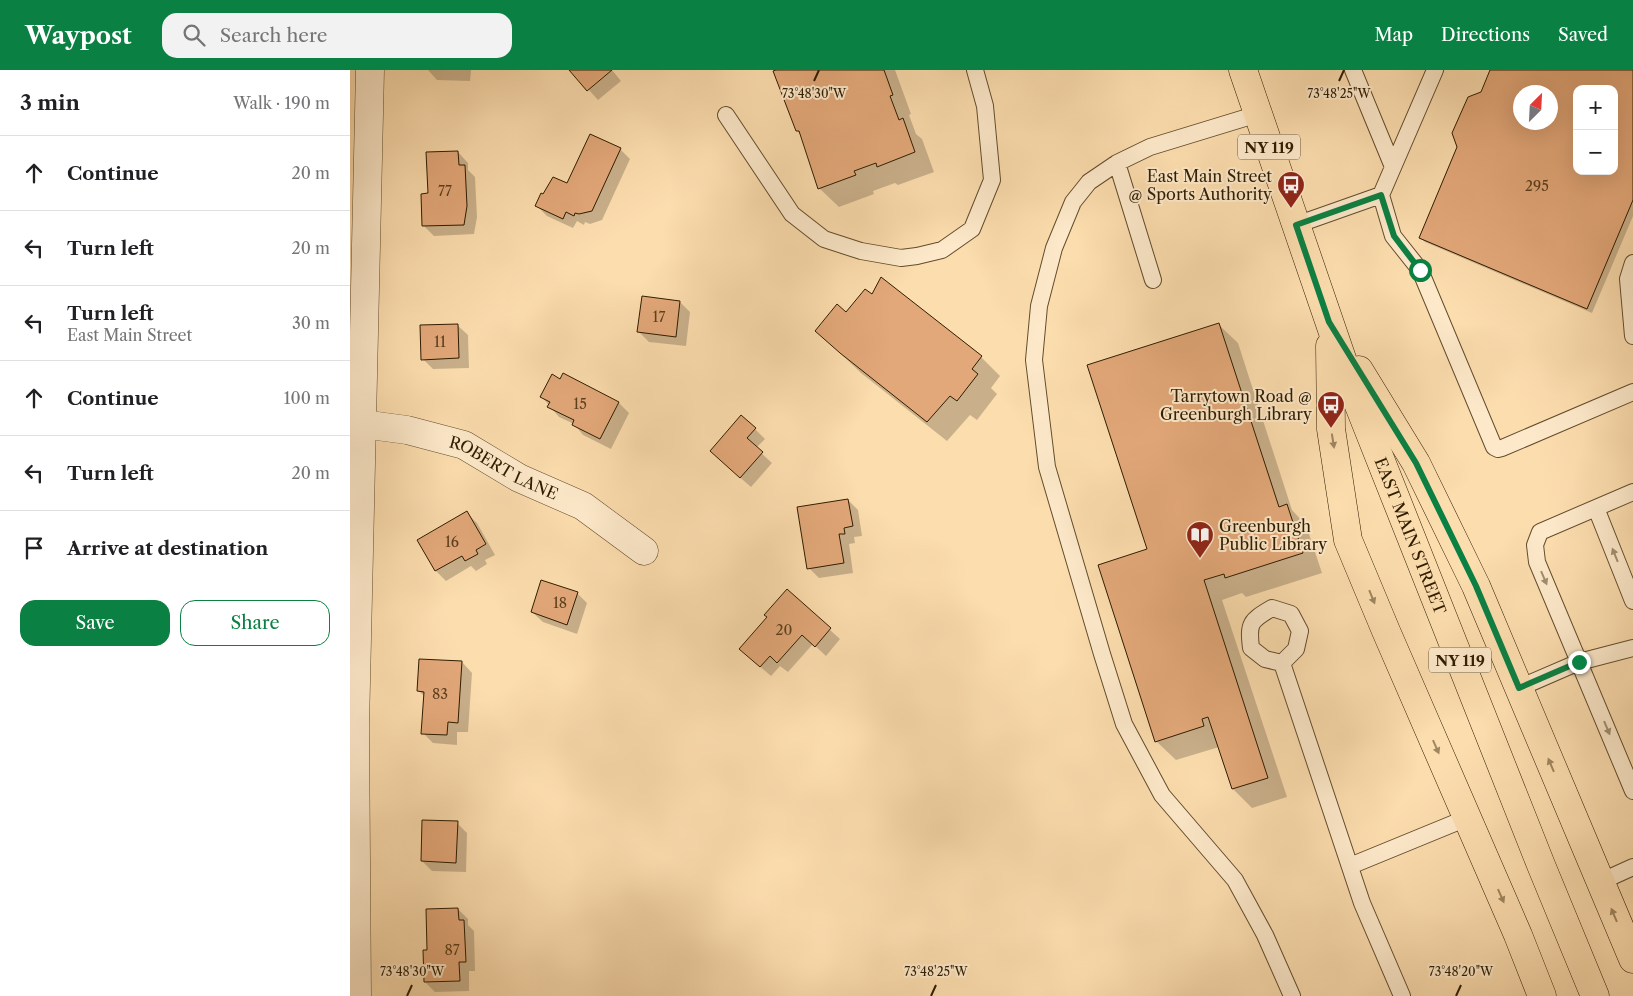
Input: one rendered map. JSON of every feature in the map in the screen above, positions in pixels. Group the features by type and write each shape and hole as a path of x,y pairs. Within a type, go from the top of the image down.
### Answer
{"main road":[{"name":"EAST MAIN STREET","path":"1243,70 1329,322 1360,406 1541,865 1596,996"},
{"path":"1329,322 1416,463 1476,586 1633,960"},
{"path":"1329,322 1331,429 1348,540 1518,935 1542,996"}],"street":[{"path":"357,996 354,726 356,424 370,70"},
{"name":"ROBERT LANE","path":"356,424 407,430 464,445 520,478 582,506 644,551"}],"lane":[{"path":"726,115 792,214 824,239 861,251 901,258 917,256 942,250 972,229 992,180 985,106 975,70"},
{"path":"1352,70 1393,167"},
{"path":"1435,70 1381,195 1394,236 1420,270 1494,446 1498,449 1502,448 1633,392"},
{"path":"1258,114 1150,147 1117,163 1090,182 1073,202 1054,248 1039,306 1034,360 1047,467 1124,724 1162,795 1235,880 1265,935 1292,996"},
{"path":"1117,163 1153,280"},
{"path":"1296,225 1381,195"},
{"path":"1633,263 1628,279 1633,336"},
{"path":"1633,492 1540,532 1535,545 1537,562 1633,791"},
{"path":"1596,508 1633,601"},
{"path":"1519,688 1579,662 1633,648"},
{"path":"1282,663 1362,903 1402,996"},
{"path":"1350,866 1467,818"},
{"path":"1600,882 1633,867"}],"building":[{"path":"569,70 612,70 587,91"},
{"path":"884,70 893,95 890,96 899,120 903,118 915,152 877,167 876,163 854,171 856,175 818,189 799,131 796,131 773,71"},
{"path":"1490,70 1633,70 1633,200 1587,309 1419,238 1457,147 1452,133 1468,97 1481,92"},
{"path":"590,134 621,148 592,211 575,213 574,216 566,212 563,219 535,206 541,193 543,194 553,177 567,183"},
{"path":"458,151 459,165 465,165 467,206 464,225 422,226 421,194 428,193 426,152"},
{"path":"881,277 982,356 972,369 978,374 957,401 950,396 927,422 815,331 837,304 846,312 865,289 872,294"},
{"path":"642,296 680,301 676,337 637,332"},
{"name":"Greenburgh Public Library","path":"1219,323 1279,507 1287,504 1303,553 1225,578 1224,574 1204,580 1268,778 1232,789 1208,717 1202,719 1204,726 1155,742 1098,565 1147,549 1087,365"},
{"path":"458,324 459,358 421,360 420,325"},
{"path":"563,373 619,402 600,439 572,425 574,420 547,407 550,402 540,397 552,374 560,379"},
{"path":"741,415 756,428 747,438 763,452 740,478 710,451"},
{"path":"848,499 853,526 844,528 845,534 839,534 844,563 807,569 797,507"},
{"path":"467,511 486,544 476,550 478,554 465,561 462,556 435,571 417,540"},
{"path":"541,580 578,592 567,625 531,612"},
{"path":"787,589 831,628 815,647 802,635 777,663 770,656 760,667 739,649 767,617 764,615"},
{"path":"419,659 462,661 458,723 448,722 447,735 421,734 424,692 417,691"},
{"path":"422,820 458,821 456,863 421,861"},
{"path":"458,908 459,920 464,920 466,962 459,962 460,981 424,982 423,950 427,950 426,909"}],"place":[{"name":"East Main Street @ Sports Authority","path":"1291,209"},
{"name":"Tarrytown Road @ Greenburgh Library","path":"1331,429"},
{"name":"Greenburgh Public Library","path":"1200,559"}],"route":[{"path":"1420,270 1394,236 1381,195 1296,225 1329,322 1416,463 1476,586 1519,688 1579,662"}]}
